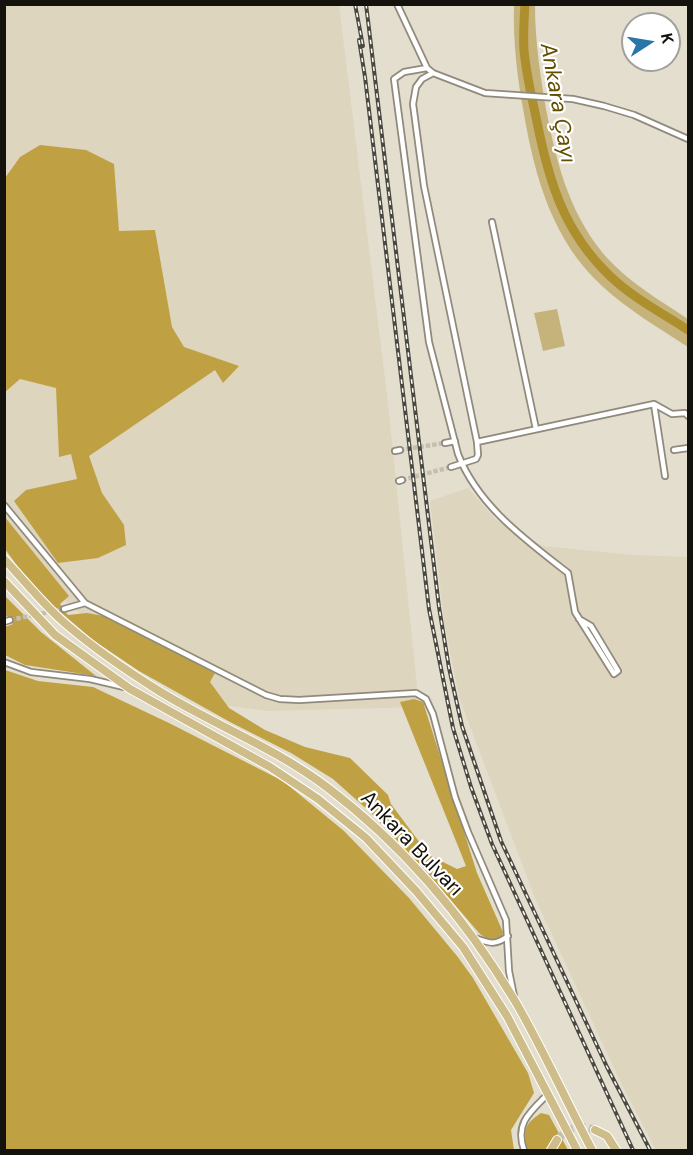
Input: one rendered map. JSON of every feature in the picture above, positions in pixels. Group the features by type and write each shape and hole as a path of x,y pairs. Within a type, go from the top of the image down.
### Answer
{"main road":[{"name":"Ankara Bulvarı","path":"4,559 65,624 112,659 160,691 277,754 327,787 375,827 423,876 474,938 515,1003 592,1150"},
{"name":"Ankara Bulvarı","path":"4,581 55,635 130,689 270,767 318,799 366,838 416,891 463,947 507,1016 577,1150"},
{"path":"595,1130 607,1136 616,1150"},
{"path":"552,1150 557,1140"}],"street":[{"path":"397,4 427,68 433,73 485,93 573,99 604,106 634,115 688,140"},
{"path":"427,68 404,72 394,79 427,332 454,441 462,464 481,493 512,528 568,573 575,612 579,619 614,674 618,671 591,626 579,619"},
{"path":"433,73 422,79 416,87 412,104 424,186 478,455 476,459 451,467"},
{"path":"492,222 536,429"},
{"path":"477,442 654,404 672,414 685,413 688,416"},
{"path":"654,404 665,476"},
{"path":"445,443 454,441"},
{"path":"674,450 688,448"},
{"path":"4,505 85,603 266,695 280,699 299,700 416,693 426,699 433,714 455,797 506,920 509,971 515,1003"},
{"path":"64,609 85,603"},
{"path":"4,662 31,672 90,679 130,689"},
{"path":"474,938 489,943 500,942 508,936"},
{"path":"524,1150 520,1132 522,1125 547,1095"}],"shaded area":[{"path":"4,5 339,5 388,403 419,707 268,711 223,705 110,640 26,566 5,537"},
{"path":"514,5 535,5 538,57 550,128 559,166 580,219 590,236 611,262 642,288 688,319 688,347 633,311 602,286 585,268 559,229 541,185 528,138 516,60"},
{"path":"40,145 86,150 114,164 119,231 155,230 172,327 184,347 239,366 223,383 215,370 89,456 102,493 124,525 126,545 98,558 58,563 14,501 26,490 77,479 71,454 59,457 56,388 20,379 4,393 5,178 20,157"},
{"path":"557,309 565,346 543,351 534,313"},
{"path":"468,488 496,520 543,546 633,555 688,557 688,1150 656,1150 621,1083 535,898 460,700 445,628 430,501"},
{"path":"4,516 69,596 60,604 68,615 87,613 104,616 215,673 210,682 229,708 265,730 305,747 350,758 388,795 391,804 429,855 457,869 466,866 400,702 414,699 423,702 477,873 503,932 502,938 490,940 479,933 425,870 370,812 333,779 291,753 139,671 93,640 51,604 5,549"},
{"path":"4,595 41,632 96,676 25,665 5,655 5,627 13,624 7,616 5,617"},
{"path":"5,670 38,681 93,687 169,723 283,781 344,831 409,898 457,956 473,978 528,1073 534,1093 511,1130 514,1150 5,1150"},
{"path":"541,1113 549,1115 568,1150 556,1150 559,1142 553,1139 547,1150 527,1150 526,1128"}],"waterway":[{"name":"Ankara Çayı","path":"525,4 524,50 529,86 547,165 570,224 594,259 610,276 638,298 688,330"}],"tunnel":[{"path":"400,450 445,443"},
{"path":"402,480 451,467"},
{"path":"10,620 64,609"},
{"path":"557,1140 574,1128 584,1127 595,1130"}],"railway":[{"path":"355,4 363,46"},
{"path":"366,4 439,607 462,726 501,841 607,1067 650,1150"},
{"path":"359,40 429,609 453,728 492,844 633,1150"}]}
